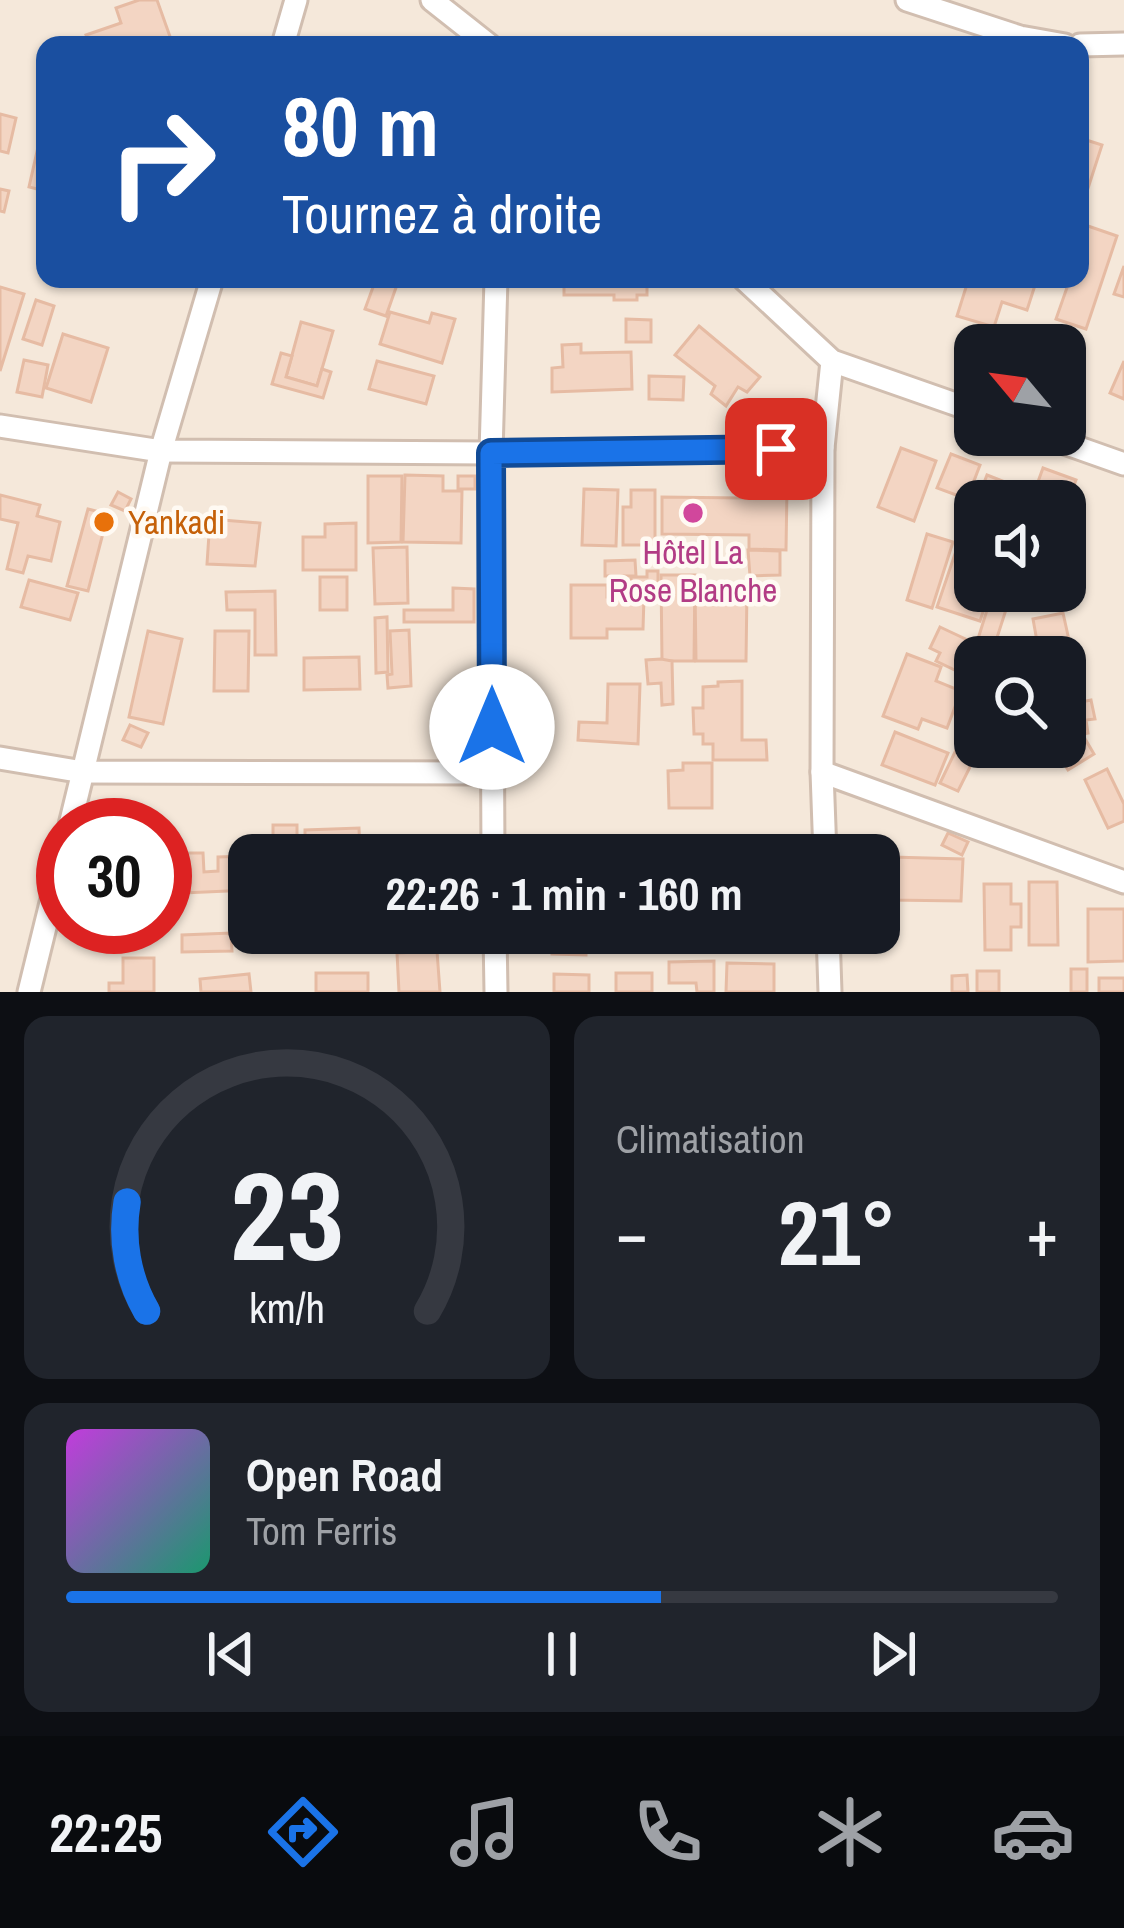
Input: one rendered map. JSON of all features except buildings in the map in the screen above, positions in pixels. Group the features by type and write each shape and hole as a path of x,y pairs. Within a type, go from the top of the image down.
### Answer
{"street":[{"path":"286,36 296,0"},
{"path":"432,0 478,36"},
{"path":"907,0 1017,36"},
{"path":"1089,45 1124,44"},
{"path":"77,798 161,451 209,288"},
{"path":"493,834 491,453 496,288"},
{"path":"754,288 832,361 954,404"},
{"path":"824,834 823,448 832,361"},
{"path":"0,426 161,451 823,448"},
{"path":"1086,451 1124,464"},
{"path":"0,758 83,772 492,773"},
{"path":"822,772 1124,882"},
{"path":"29,992 38,954"},
{"path":"495,954 496,992"},
{"path":"829,954 830,992"}],"shaded area":[{"path":"0,0 1124,0 1124,992 0,992"}],"place":[{"name":"Hôtel La Rose Blanche","path":"693,513"},
{"name":"Yankadi","path":"104,522"}],"route":[{"path":"492,727 491,453 776,449"}]}
